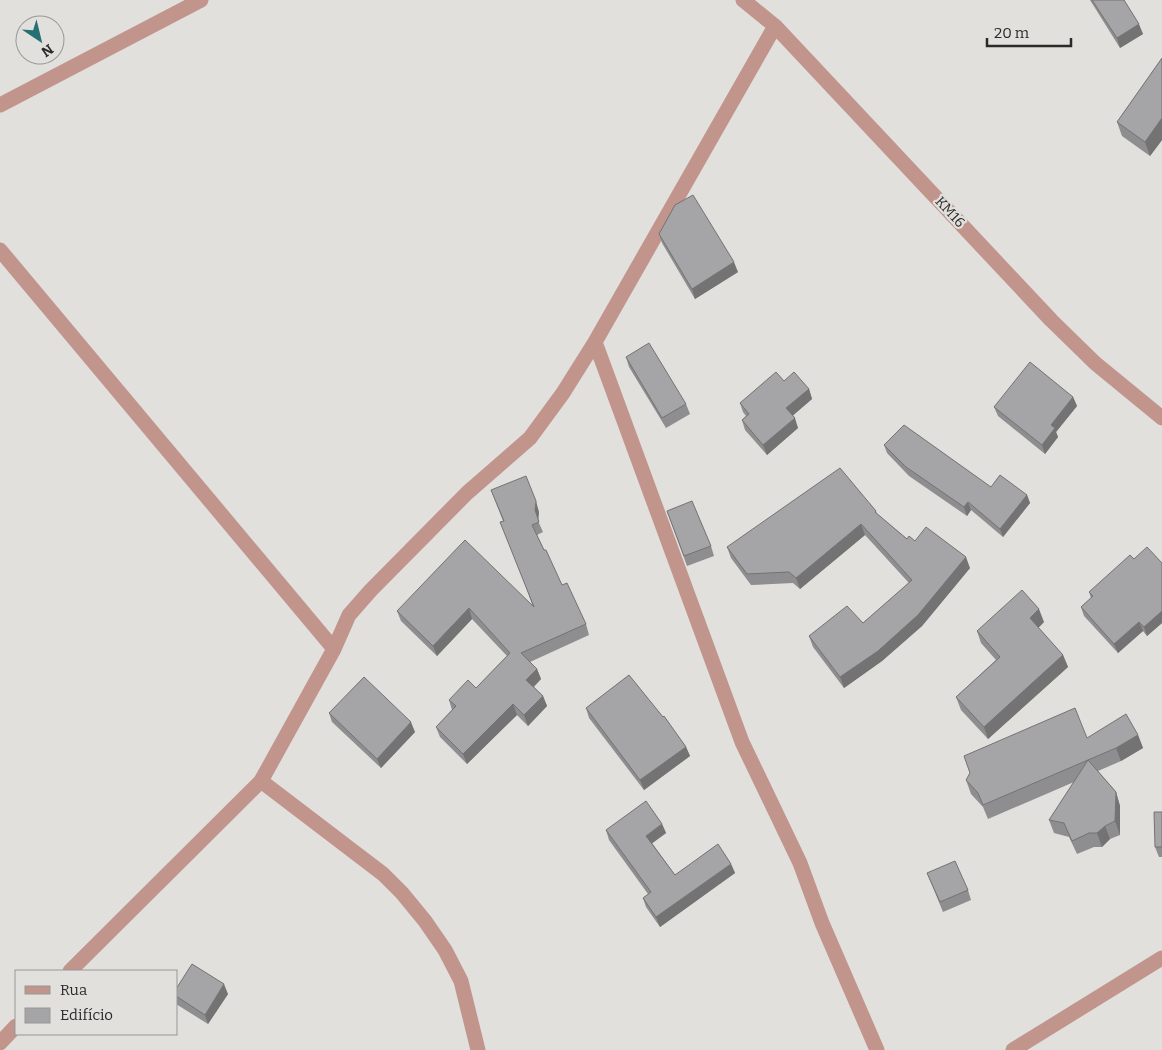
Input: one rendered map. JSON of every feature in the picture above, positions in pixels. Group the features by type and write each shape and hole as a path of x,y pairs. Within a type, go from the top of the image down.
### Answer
{"street":[{"path":"0,104 201,0"},
{"name":"KM16","path":"744,0 775,26 1050,320 1095,363 1162,418"},
{"path":"71,970 261,781 334,649 349,615 371,590 467,493 530,438 563,393 595,342 775,26"},
{"path":"0,250 334,649"},
{"path":"595,342 742,742 800,863 822,923 877,1050"},
{"path":"261,781 383,874 402,893 425,921 445,950 461,981 478,1050"},
{"path":"1013,1050 1162,958"},
{"path":"0,1043 15,1027"}],"building":[{"path":"1092,0 1124,0 1139,24 1117,38"},
{"path":"1162,58 1162,118 1145,142 1117,122"},
{"path":"693,195 734,262 692,289 659,234 675,205"},
{"path":"649,343 686,404 662,418 626,357"},
{"path":"1030,362 1073,397 1051,425 1055,428 1042,445 994,407"},
{"path":"776,372 784,381 794,372 809,389 786,408 795,418 763,445 742,420 749,414 740,403"},
{"path":"904,425 991,487 1000,475 1027,495 1000,529 968,502 964,507 906,467 884,445"},
{"path":"840,468 875,512 907,539 909,536 915,541 926,527 966,557 918,615 878,651 840,677 809,636 847,606 863,623 912,580 861,524 796,578 789,572 747,574 727,547"},
{"path":"526,476 536,501 535,510 539,522 532,525 562,585 567,583 586,624 521,653 537,669 526,680 543,696 524,715 513,704 463,754 436,727 456,706 449,700 468,680 476,688 510,653 469,608 433,646 397,611 465,540 534,607 500,522 504,521 491,490"},
{"path":"692,501 711,546 684,556 667,511"},
{"path":"1147,547 1162,563 1162,611 1144,627 1139,622 1114,644 1081,607 1093,596 1089,592 1130,555 1134,559"},
{"path":"1022,590 1039,609 1030,618 1063,655 984,727 956,697 1000,657 977,631"},
{"path":"629,675 664,716 686,747 640,780 586,708"},
{"path":"364,677 411,722 377,759 329,713"},
{"path":"1075,708 1087,738 1126,714 1138,735 1116,748 983,805 978,793 966,780 970,773 964,756"},
{"path":"1088,760 1116,792 1115,821 1097,833 1089,833 1072,841 1064,823 1049,820"},
{"path":"646,801 662,824 646,836 675,875 718,844 731,864 656,917 643,898 651,892 606,830"},
{"path":"1154,812 1162,812 1162,847 1155,847"},
{"path":"955,861 968,890 940,902 927,873"},
{"path":"192,964 224,984 205,1015 178,997 178,986"}]}
